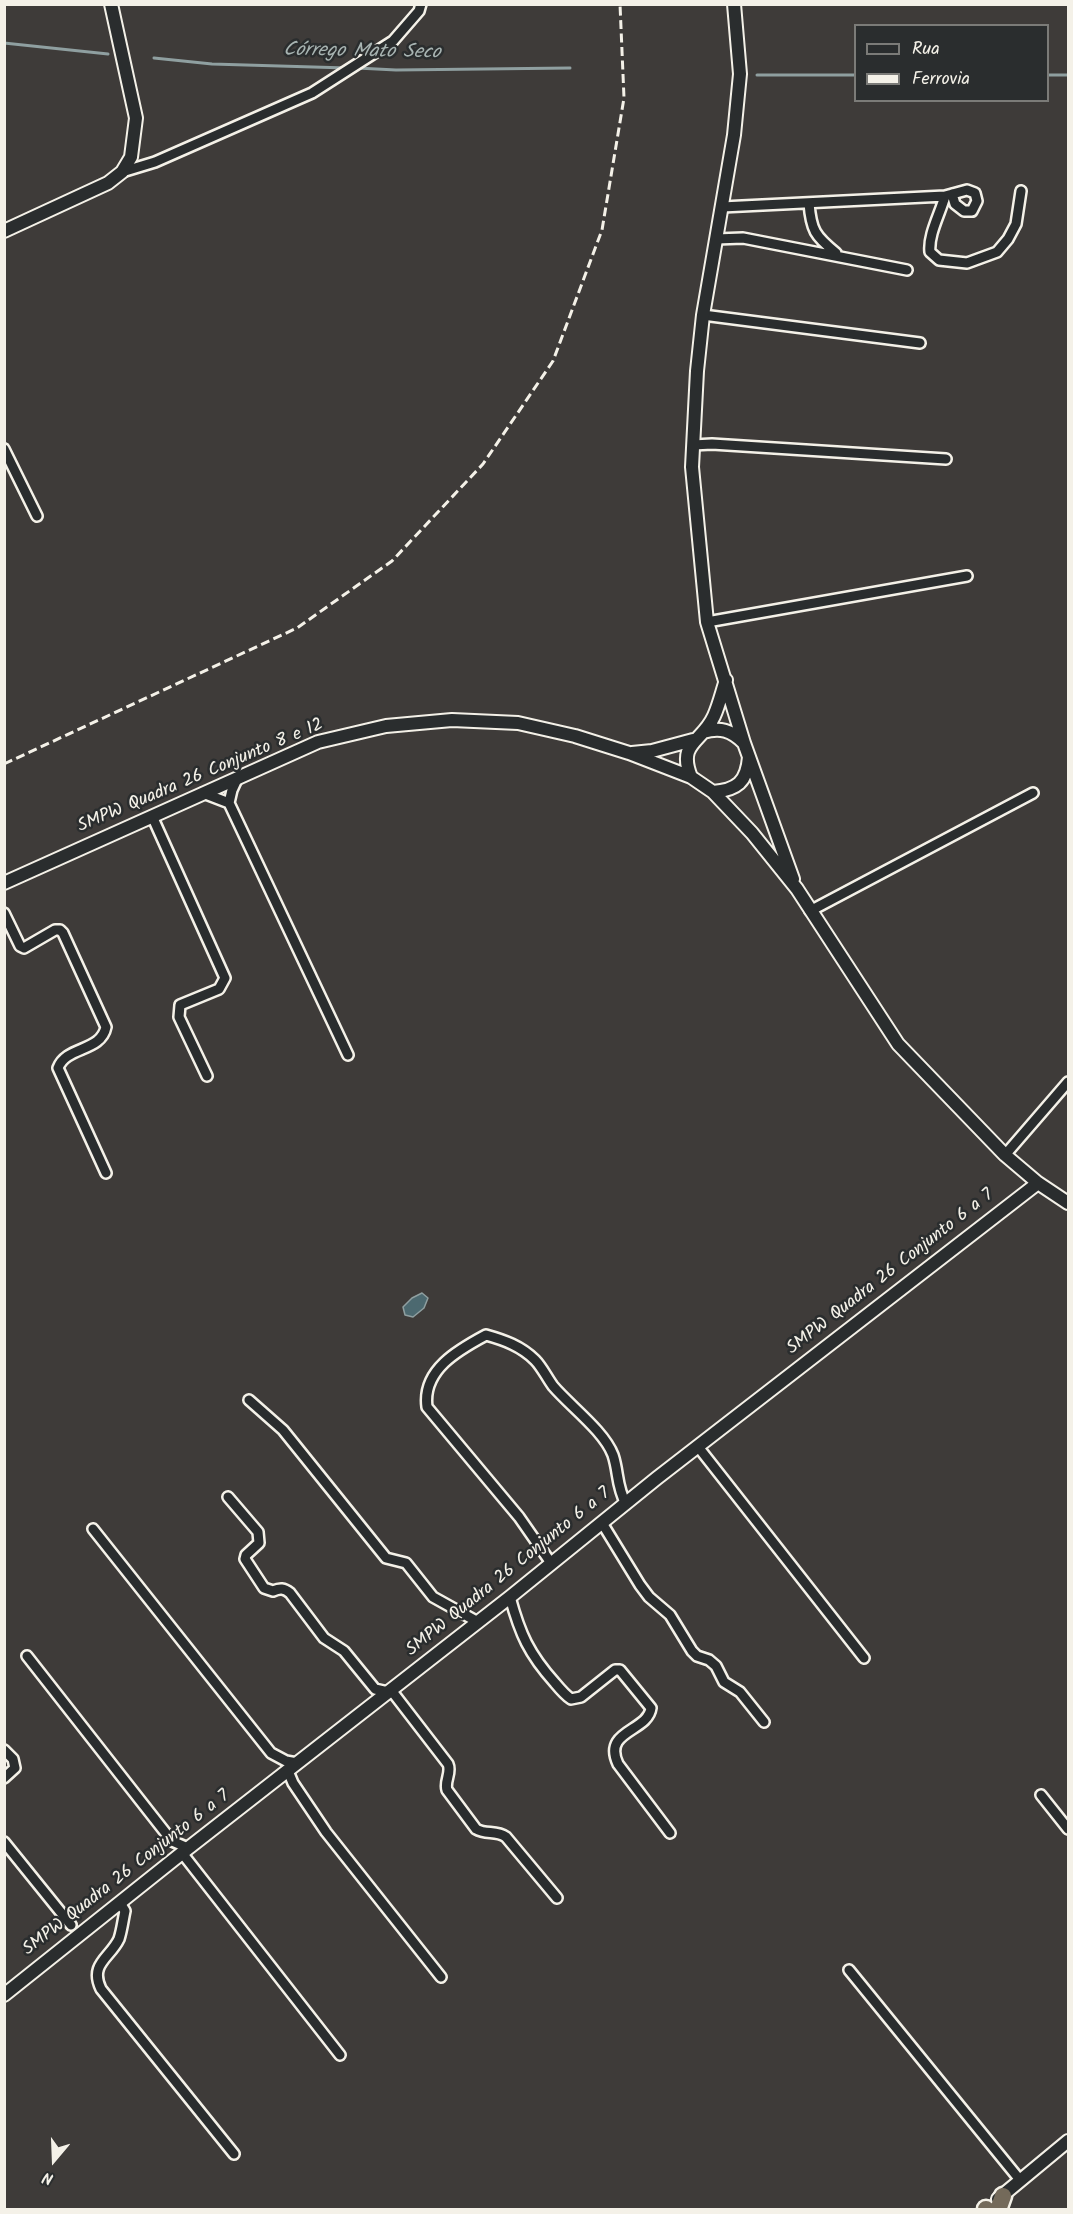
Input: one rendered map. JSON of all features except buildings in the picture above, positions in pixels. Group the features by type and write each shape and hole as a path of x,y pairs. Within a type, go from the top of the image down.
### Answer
{"street":[{"path":"4,231 108,183 122,172 131,157 136,118 111,4"},
{"path":"122,172 155,162 312,93 393,41 419,11 422,4"},
{"path":"734,4 740,74 734,135 703,315 697,370 692,467 707,622 744,742 797,889"},
{"path":"722,207 949,195 928,240 930,252 939,260 967,263 997,252 1008,239 1016,224 1021,191"},
{"path":"809,203 811,224 818,238 838,255"},
{"path":"716,239 743,238 907,270"},
{"path":"703,315 920,343"},
{"path":"693,445 712,444 946,459"},
{"path":"4,449 37,516"},
{"path":"707,622 967,576"},
{"path":"704,732 714,717 726,680"},
{"name":"SMPW Quadra 26 Conjunto 8 e 12","path":"4,884 318,742 386,726 452,720 518,723 575,736 629,753 691,777"},
{"path":"744,742 726,730 714,729 704,732 693,740 687,752 686,765 691,777 713,792 752,833 797,889 898,1044 1005,1155 1038,1183 1068,1203"},
{"name":"SMPW Quadra 26 Conjunto 8 e 12","path":"629,753 652,751 693,740"},
{"path":"713,792 728,790 740,783 748,771 749,756"},
{"path":"238,777 229,803 348,1054"},
{"path":"203,793 229,803"},
{"path":"810,911 1033,793"},
{"path":"152,816 225,978 219,989 180,1005 178,1010 179,1017 207,1076"},
{"path":"4,913 20,946 24,948 55,930 63,933 106,1027 104,1036 99,1041 65,1058 58,1068 106,1173"},
{"path":"1005,1155 1068,1082"},
{"name":"SMPW Quadra 26 Conjunto 6 a 7","path":"4,1995 626,1504 1038,1183"},
{"path":"551,1563 519,1517 427,1407 425,1394 430,1379 458,1350 486,1335 512,1343 535,1360 554,1386 589,1422 609,1448 613,1455 618,1490 626,1504"},
{"path":"249,1400 283,1430 386,1558 406,1563 433,1597 478,1622"},
{"path":"699,1448 864,1658"},
{"path":"228,1497 258,1532 259,1543 246,1554 245,1559 264,1588 273,1591 279,1588 285,1589 290,1593 324,1638 344,1651 375,1689 375,1702"},
{"path":"602,1523 640,1585 649,1597 670,1615 692,1651 716,1666 724,1682 740,1692 764,1722"},
{"path":"93,1529 271,1753 292,1767 293,1783 326,1832 441,1977"},
{"path":"510,1597 523,1640 548,1676 567,1696 571,1699 581,1697 615,1670 620,1670 651,1708 648,1716 618,1741 614,1753 618,1764 669,1833"},
{"path":"27,1656 340,2055"},
{"path":"375,1689 389,1691 448,1764 450,1770 446,1784 447,1790 476,1829 481,1832 496,1832 506,1837 557,1898"},
{"path":"4,1750 15,1764 15,1768 4,1778"},
{"path":"1041,1795 1068,1829"},
{"path":"172,1840 182,1853"},
{"path":"4,1842 71,1925 72,1941"},
{"path":"120,1903 125,1911 121,1931 116,1943 98,1968 98,1982 101,1989 234,2154"},
{"path":"71,1925 88,1928"},
{"path":"849,1970 1020,2180"},
{"path":"986,2209 1000,2203 1020,2180 1068,2140"}],"water":[{"path":"422,1293 428,1298 424,1308 413,1317 405,1315 403,1307 412,1298"}],"waterway":[{"name":"Córrego Mato Seco","path":"4,43 108,54"},
{"name":"Córrego Mato Seco","path":"154,58 212,64 347,68"},
{"name":"Córrego Mato Seco","path":"357,68 396,70 570,68"},
{"name":"Córrego Mato Seco","path":"757,75 854,75"},
{"name":"Córrego Mato Seco","path":"1049,75 1068,75"}],"railway":[{"path":"4,764 297,628 392,561 483,464 553,361 602,230 624,98 620,4"}]}
